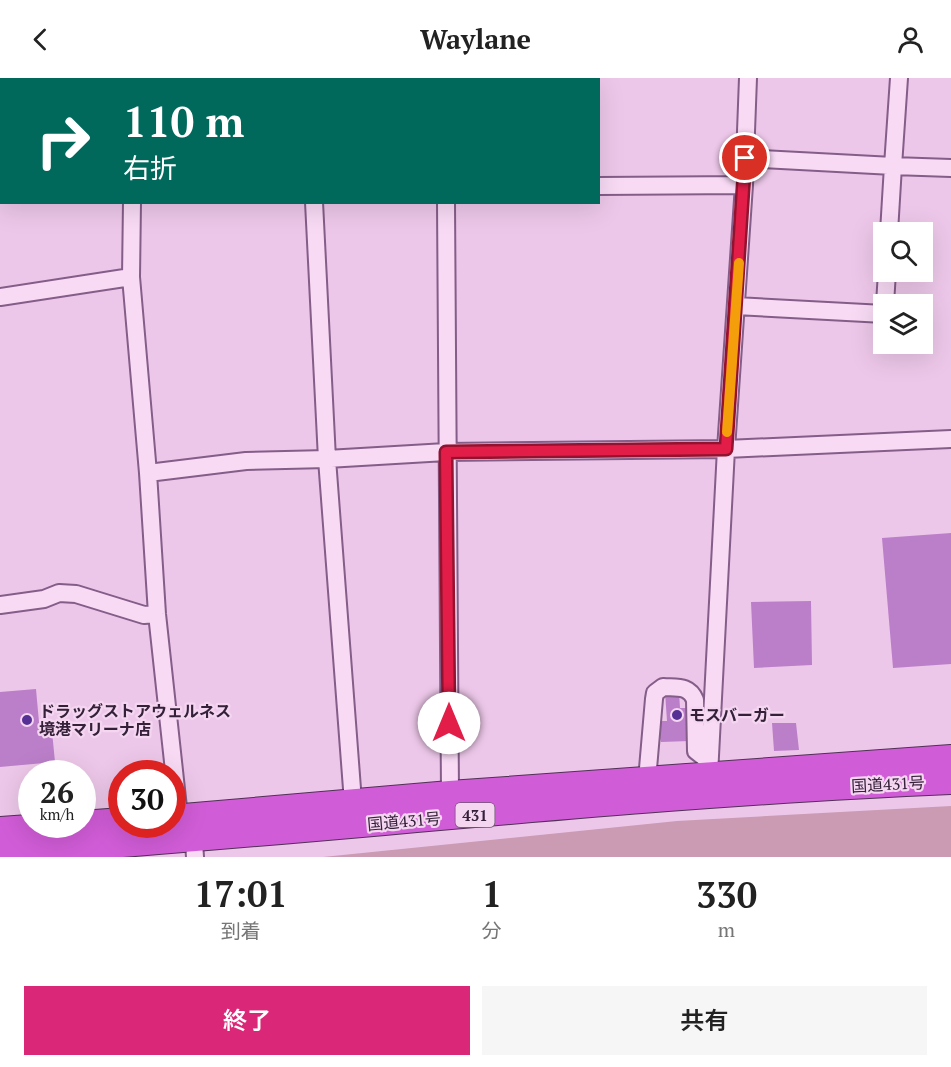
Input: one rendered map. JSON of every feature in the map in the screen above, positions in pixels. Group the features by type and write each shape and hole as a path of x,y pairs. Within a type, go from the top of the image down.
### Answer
{"highway":[{"name":"国道431号","path":"186,831 353,802 647,780 709,768 951,758"},
{"name":"国道431号","path":"186,831 951,781"},
{"path":"0,830 18,829"},
{"name":"国道431号","path":"0,853 127,838"}],"street":[{"path":"709,768 726,449 744,185 748,78"},
{"path":"890,222 899,78"},
{"path":"745,158 951,168"},
{"path":"600,186 744,185"},
{"path":"132,204 131,277 148,473 157,614 177,760"},
{"path":"314,204 327,459 353,802"},
{"path":"446,204 450,794"},
{"path":"0,297 131,277"},
{"path":"736,306 873,313"},
{"path":"148,473 246,461 446,452 726,449 951,439"},
{"path":"0,605 36,601 59,593 75,594 144,615 157,614"},
{"path":"647,780 654,699 656,693 663,687 685,688 693,694 696,751 709,768"}],"shaded area":[{"path":"951,806 951,857 323,857 677,821"}],"building":[{"path":"951,533 951,664 893,668 882,538"},
{"path":"811,601 812,665 754,668 751,602"},
{"path":"36,689 39,722 51,721 55,760 18,760 18,765 0,767 0,692"},
{"name":"モスバーガー","path":"665,692 679,692 680,708 688,708 690,741 661,742 660,738 656,739 658,721 667,721"},
{"path":"772,723 796,723 799,750 774,751"}],"slow traffic":[{"path":"727,432 739,263"}],"place":[{"name":"モスバーガー","path":"677,715"},
{"name":"ドラッグストアウェルネス 境港マリーナ店","path":"27,720"}],"route":[{"path":"449,723 446,452 726,449 745,158"}]}
